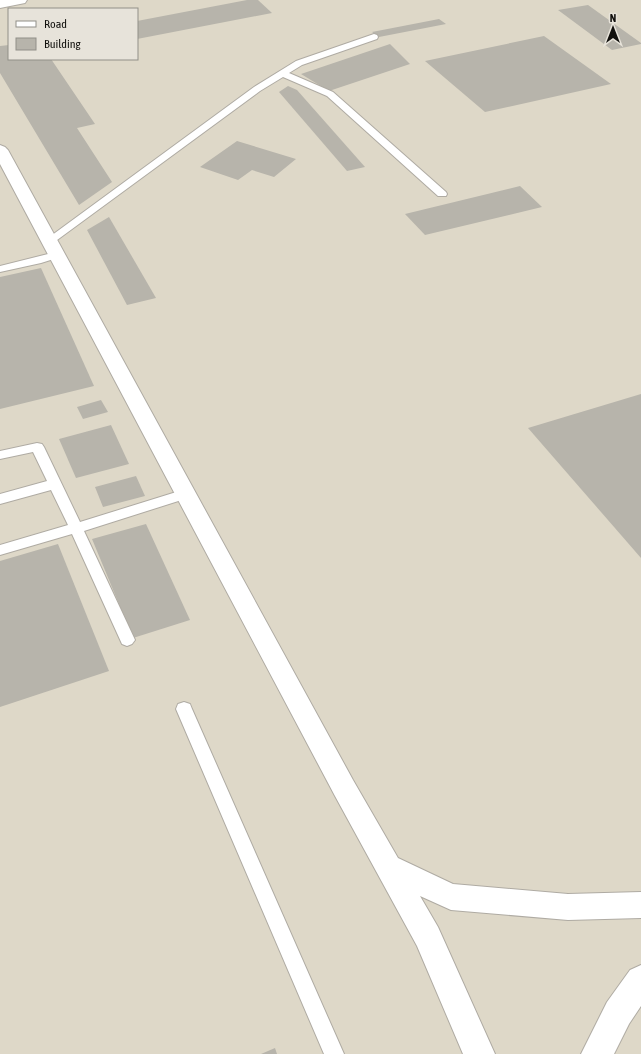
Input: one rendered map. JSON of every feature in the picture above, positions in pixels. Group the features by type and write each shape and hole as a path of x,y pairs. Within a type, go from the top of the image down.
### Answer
{"street":[{"path":"0,4 21,0"},
{"path":"0,150 344,788 428,937 479,1054"},
{"path":"389,868 451,897 568,907 641,905"},
{"path":"597,1054 618,1012 641,980"}],"lane":[{"path":"0,269 37,261 258,89 299,64 374,38"},
{"path":"283,74 330,94 442,194"},
{"path":"0,455 37,447 127,640"},
{"path":"0,499 54,484"},
{"path":"0,550 186,494"},
{"path":"184,709 334,1054"}],"shaded area":[{"path":"0,0 641,0 641,1054 0,1054"}],"building":[{"path":"247,0 258,0 272,13 138,39 138,21"},
{"path":"588,5 641,44 612,50 558,10"},
{"path":"439,19 446,24 379,37 372,32"},
{"path":"544,36 611,84 485,112 425,61"},
{"path":"390,44 410,64 329,91 301,74"},
{"path":"8,45 8,60 52,60 95,124 77,128 112,182 79,205 0,73 0,46"},
{"path":"288,86 297,90 365,167 347,171 279,92"},
{"path":"237,141 296,159 274,177 252,170 238,180 200,167"},
{"path":"520,186 542,207 425,235 405,214"},
{"path":"109,217 156,298 127,305 87,230"},
{"path":"41,268 94,386 0,409 0,277"},
{"path":"641,394 641,558 528,428"},
{"path":"101,400 108,412 83,419 77,407"},
{"path":"111,425 129,464 76,478 59,439"},
{"path":"136,476 145,496 103,507 95,487"},
{"path":"146,524 190,620 133,638 92,539"},
{"path":"58,544 109,671 0,707 0,561"},
{"path":"275,1048 277,1054 261,1054"}]}
